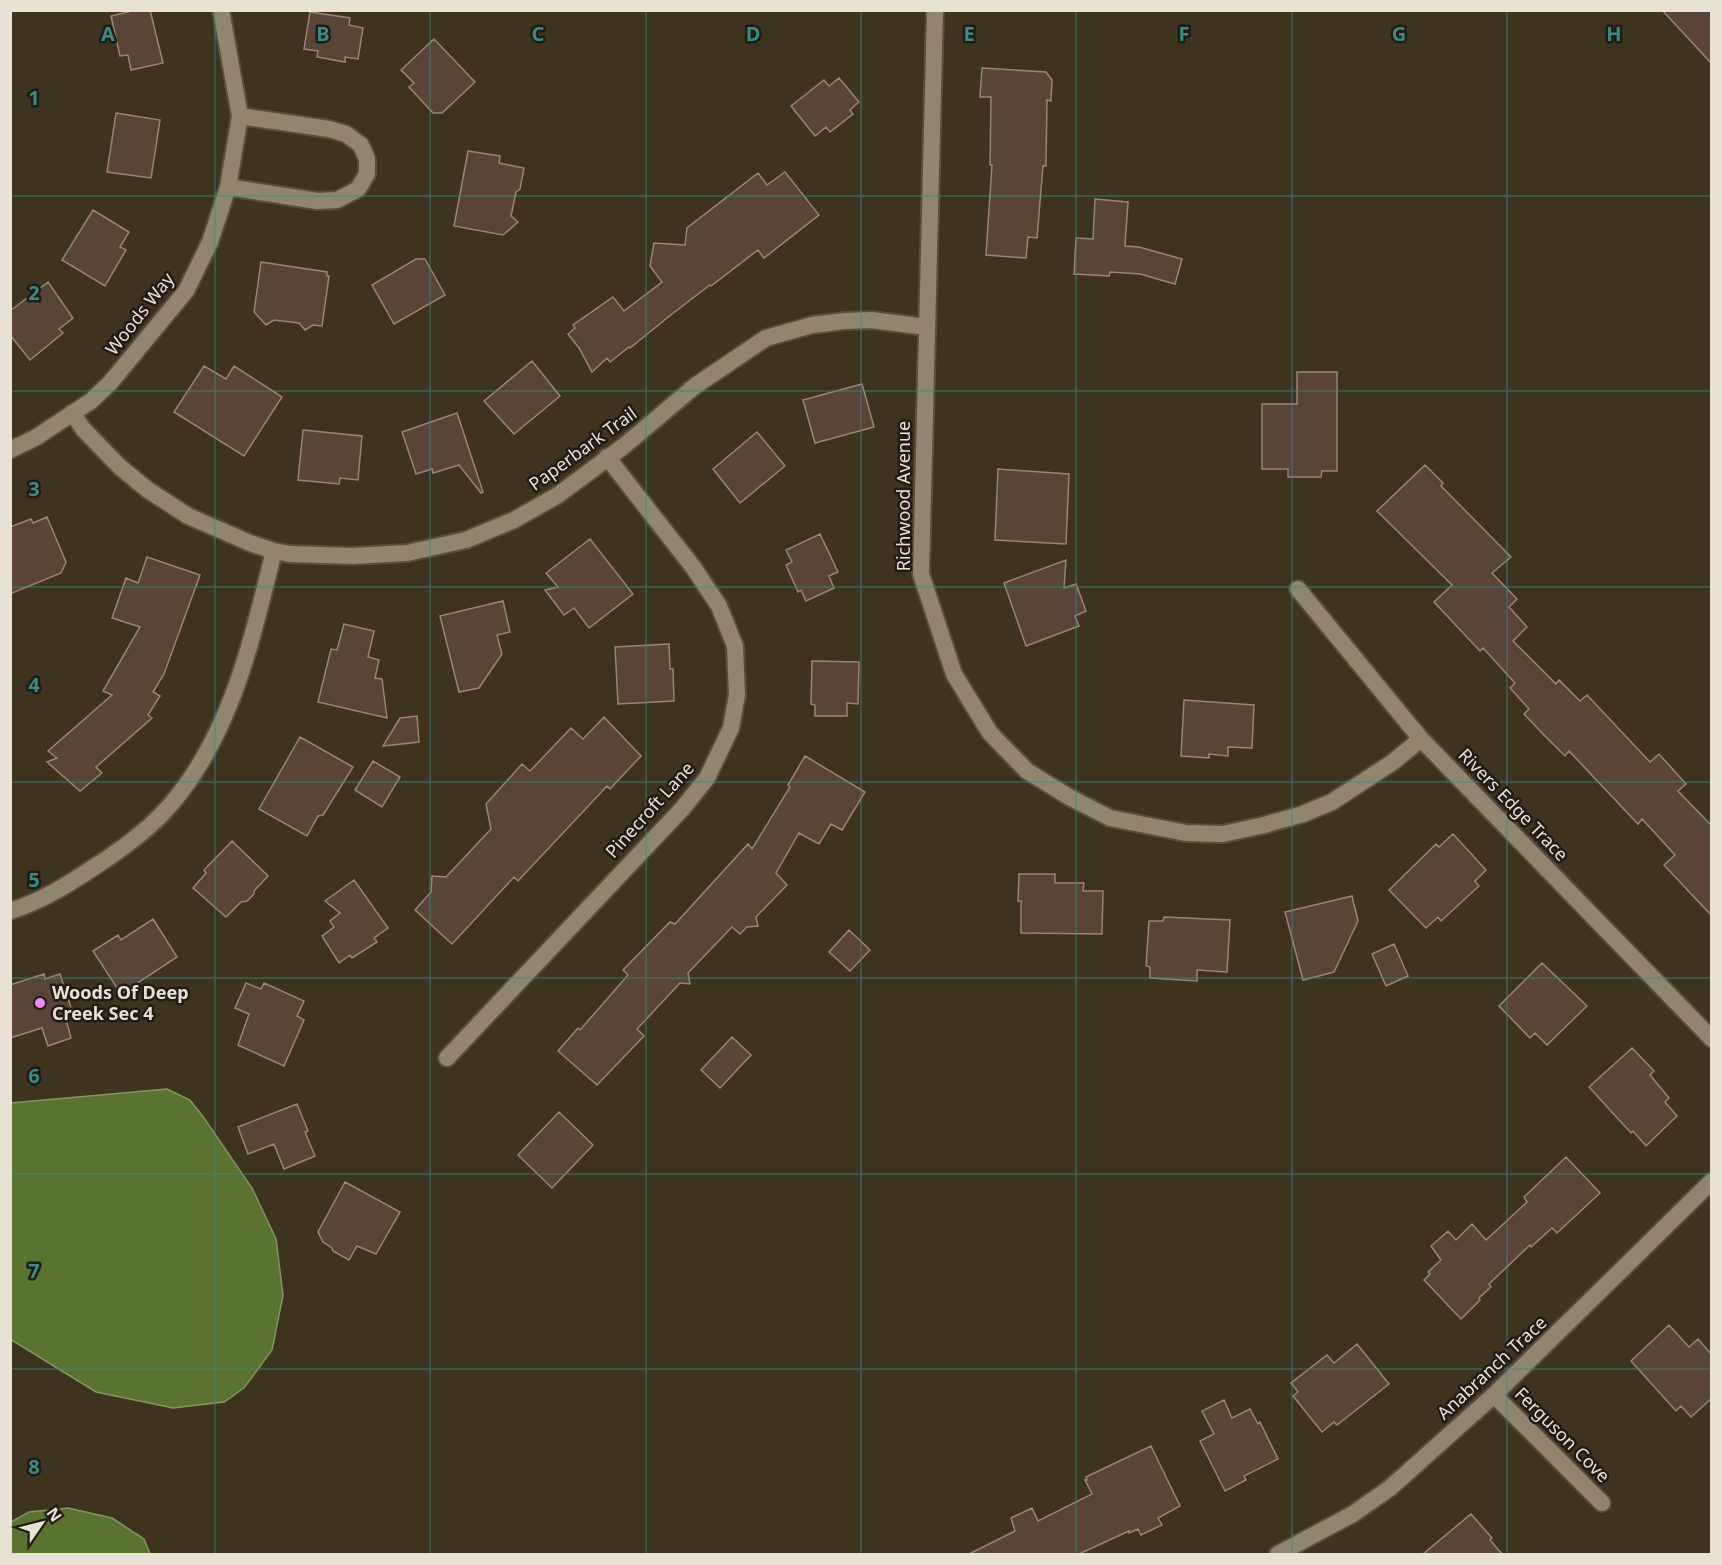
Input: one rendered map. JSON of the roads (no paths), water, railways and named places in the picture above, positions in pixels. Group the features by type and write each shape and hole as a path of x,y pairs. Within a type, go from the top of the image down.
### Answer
{"street":[{"name":"Woods Way","path":"10,450 35,438 91,401 110,383 186,291 210,242 228,187 240,116 221,10"},
{"name":"Richwood Avenue","path":"934,10 921,574 954,674 990,733 1027,771 1110,818 1186,833 1223,834 1303,814 1332,802 1370,778 1421,739"},
{"path":"228,187 317,201 337,200 358,189 367,174 367,159 361,145 346,134 329,129 240,116"},
{"name":"Paperbark Trail","path":"72,413 91,438 120,467 148,490 188,516 274,551 290,554 354,556 396,554 466,540 514,520 558,495 624,446 695,386 766,338 812,325 845,321 871,320 926,327"},
{"name":"Pinecroft Lane","path":"447,1058 580,914 682,809 707,778 731,728 737,695 735,646 719,606 693,567 607,458"},
{"path":"10,911 30,905 61,889 127,845 171,804 196,771 216,735 247,658 274,551"},
{"name":"Rivers Edge Trace","path":"1298,589 1421,739 1712,1039"},
{"name":"Anabranch Trace","path":"1278,1554 1353,1514 1390,1488 1494,1395 1712,1181"},
{"name":"Ferguson Cove","path":"1494,1395 1602,1503"}],"place":[{"name":"Woods Of Deep Creek Sec 4","path":"40,1003"}]}
